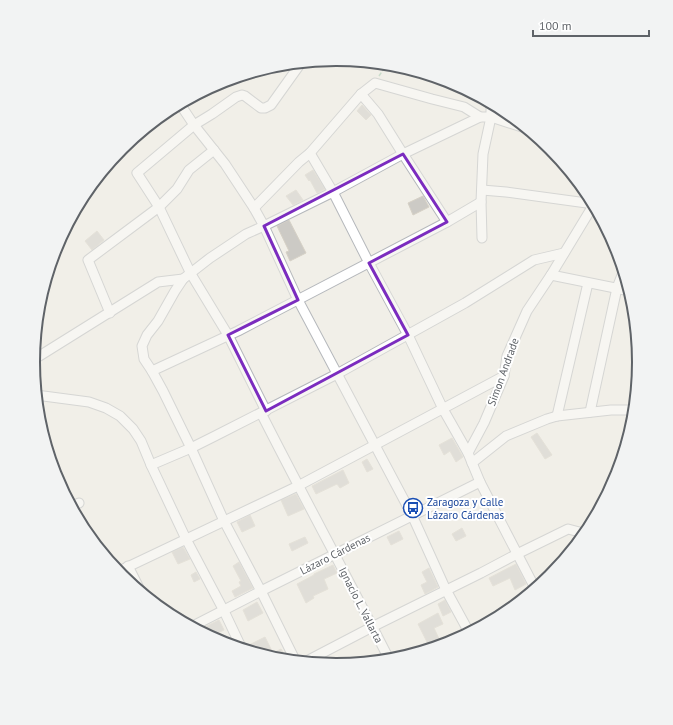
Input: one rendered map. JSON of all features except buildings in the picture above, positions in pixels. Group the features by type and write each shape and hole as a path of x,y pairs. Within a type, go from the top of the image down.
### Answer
{"street":[{"path":"194,125 242,95 246,96 261,108 271,105 297,69"},
{"path":"254,208 299,162 310,153 361,94 374,83 464,107 480,117"},
{"path":"361,94 378,114 447,222"},
{"path":"183,109 225,164 264,226 298,300 376,445 412,515 446,590 467,628"},
{"path":"482,238 481,202 483,154 491,109"},
{"path":"293,655 224,521 191,448 152,370 144,360 142,346 147,335 158,321 183,279 210,258 246,234 333,192 403,154 480,117 490,117 513,124"},
{"name":"Ignacio L. Vallarta","path":"194,125 137,173 159,207 191,274 228,335 298,486 386,654"},
{"path":"110,313 88,260 159,207 176,189 189,170 214,150"},
{"path":"310,153 333,192 408,335 443,409 468,453 480,482 533,584"},
{"path":"482,190 586,203"},
{"path":"152,370 238,331 447,222 481,202"},
{"name":"Simon Andrade","path":"468,453 484,422 504,376 507,356 527,311 551,275 590,210"},
{"path":"151,465 191,448 337,374 465,303 534,260 564,253"},
{"path":"551,275 624,290"},
{"path":"40,356 158,282 183,279"},
{"path":"590,412 617,288 621,279"},
{"path":"557,416 588,283"},
{"path":"124,568 298,486 504,376"},
{"path":"42,396 89,402 106,408 120,416 133,429 141,441 186,539 224,611 238,642"},
{"path":"472,463 506,436 547,418 590,412 629,410"},
{"name":"Lázaro Cárdenas","path":"197,624 480,482"},
{"path":"313,658 568,529 580,532"},
{"path":"128,566 134,579"}],"path":[{"path":"374,83 383,70"}],"highlighted area":[{"path":"403,154 447,222 369,263 408,335 266,411 228,335 298,300 264,226"}],"place":[{"name":"Zaragoza y Calle Lázaro Cárdenas","path":"413,508"}]}
